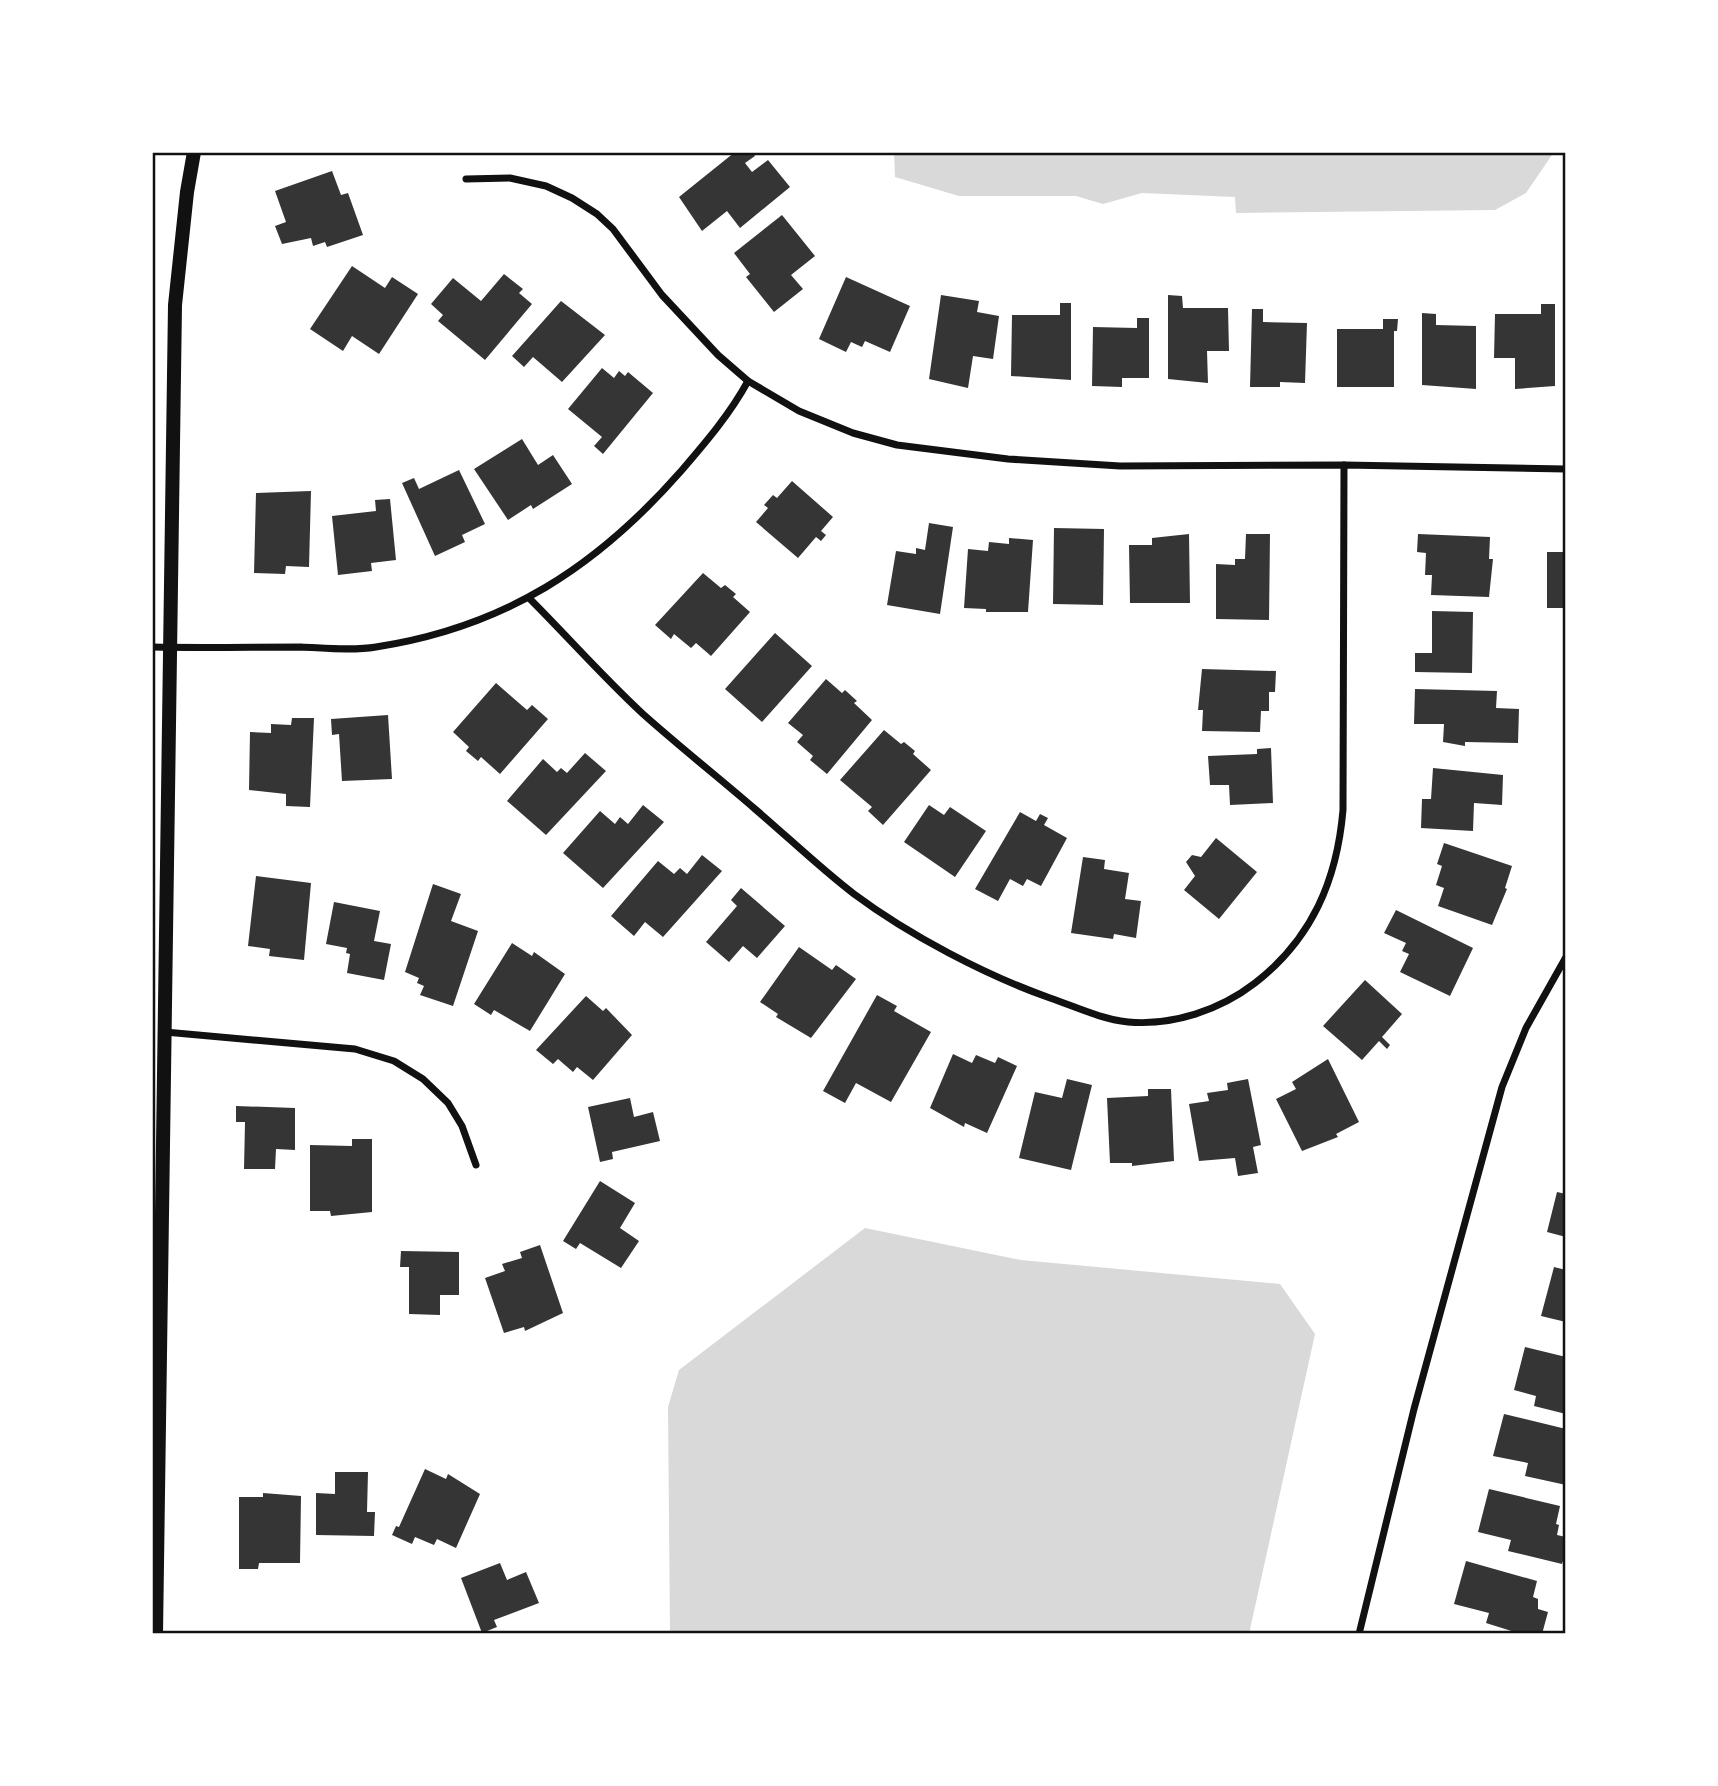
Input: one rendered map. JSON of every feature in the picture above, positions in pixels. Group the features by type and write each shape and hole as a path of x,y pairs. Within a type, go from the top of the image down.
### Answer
{"main road":[{"path":"156,1634 157,1233 164,1031 175,305 187,191 194,152"}],"street":[{"path":"467,179 510,178 546,186 572,198 597,214 613,229 662,295 718,355 748,381 799,411 853,433 898,445 1008,459 1119,466 1344,465 1566,469"},
{"path":"152,647 373,648 432,636 488,618 528,598 583,563 615,538 657,498 714,433 748,381"},
{"path":"528,598 643,713 854,894 911,931 969,963 1030,991 1109,1019 1132,1022 1170,1020 1207,1011 1242,994 1272,970 1293,947 1315,913 1332,875 1343,810 1344,465"},
{"path":"1359,1634 1414,1409 1502,1087 1526,1028 1566,957"},
{"path":"164,1031 355,1049 394,1061 424,1079 448,1103 462,1126 476,1165"}],"shaded area":[{"path":"894,152 1554,152 1526,193 1495,210 1236,213 1235,197 1142,193 1103,204 1076,196 959,196 895,177"},
{"path":"865,1228 1021,1260 1280,1284 1315,1334 1249,1634 670,1634 668,1407 679,1370"}],"building":[{"path":"735,152 752,152 755,156 745,163 752,172 768,160 790,187 740,228 727,211 702,231 679,197"},
{"path":"332,171 341,195 348,193 363,235 327,247 325,242 313,246 311,238 282,244 275,226 286,222 275,191"},
{"path":"782,215 815,256 791,275 803,289 774,312 746,277 750,274 734,253"},
{"path":"352,266 385,288 392,277 418,294 379,354 352,336 343,351 310,329"},
{"path":"504,274 523,289 519,293 532,304 485,360 438,321 443,315 431,304 453,278 481,301"},
{"path":"846,277 910,306 890,352 865,341 862,347 851,342 846,352 819,339"},
{"path":"941,295 979,301 977,312 999,316 993,359 973,356 968,388 929,379"},
{"path":"1168,295 1182,296 1183,308 1228,308 1229,351 1207,351 1208,383 1168,379"},
{"path":"561,301 605,335 562,382 533,357 524,367 512,356"},
{"path":"1060,303 1071,303 1071,380 1011,376 1012,315 1060,315"},
{"path":"1541,304 1555,304 1555,386 1515,389 1515,358 1494,358 1495,314 1541,314"},
{"path":"1252,309 1263,309 1263,322 1307,323 1305,383 1280,382 1280,387 1250,387"},
{"path":"1422,313 1436,314 1436,325 1476,326 1476,389 1422,385"},
{"path":"1137,318 1149,318 1149,378 1122,378 1122,387 1092,386 1093,327 1137,328"},
{"path":"1383,319 1398,319 1397,331 1394,331 1394,387 1337,387 1337,329 1383,329"},
{"path":"602,368 614,378 619,371 625,376 628,372 653,393 603,454 594,446 602,437 568,409"},
{"path":"522,439 538,465 553,455 572,484 533,509 531,505 508,520 474,469"},
{"path":"459,470 485,524 462,535 465,542 435,556 402,483 414,478 419,489"},
{"path":"792,481 833,517 821,531 826,535 821,541 816,537 798,558 756,522 768,508 764,505 773,495 777,498"},
{"path":"311,491 309,567 286,566 285,574 254,573 256,493"},
{"path":"390,499 396,560 371,563 372,571 338,575 332,516 376,511 375,500"},
{"path":"929,523 953,527 940,614 887,605 896,551 916,554 916,548 925,550"},
{"path":"1054,528 1104,529 1103,605 1053,604"},
{"path":"1189,534 1190,603 1130,603 1129,545 1152,545 1152,538"},
{"path":"1246,534 1270,534 1269,620 1216,619 1216,564 1235,565 1235,559 1245,559"},
{"path":"1418,534 1490,537 1489,559 1493,559 1489,597 1431,595 1432,575 1425,575 1426,553 1417,552"},
{"path":"1009,538 1033,540 1028,612 986,612 986,609 964,608 968,549 988,551 989,542 1009,544"},
{"path":"1547,552 1566,552 1566,608 1547,608"},
{"path":"703,573 721,588 725,585 736,594 733,597 750,612 711,656 696,643 691,648 674,634 671,639 655,625"},
{"path":"1432,611 1473,612 1472,673 1415,672 1415,653 1432,653"},
{"path":"775,633 812,666 762,722 725,689"},
{"path":"1202,669 1276,671 1275,692 1269,692 1269,711 1261,711 1260,732 1202,731 1203,710 1198,710"},
{"path":"826,679 842,693 845,690 872,720 827,774 810,760 813,756 797,742 803,735 788,723"},
{"path":"496,683 527,710 532,705 548,719 500,774 481,757 478,761 466,751 469,747 453,732"},
{"path":"1415,689 1497,691 1496,708 1519,709 1518,743 1465,742 1465,746 1443,742 1444,724 1414,724"},
{"path":"388,715 392,779 342,781 339,734 332,735 331,719"},
{"path":"292,718 314,718 310,807 286,806 286,794 249,790 250,732 271,733 271,724 291,725"},
{"path":"884,730 915,751 913,754 931,770 883,825 868,811 872,807 840,780"},
{"path":"1271,748 1273,803 1230,805 1229,785 1210,785 1208,756 1257,754 1257,749"},
{"path":"585,753 606,771 546,835 507,801 543,759 557,772 561,768 567,773"},
{"path":"1433,768 1503,775 1502,805 1474,803 1473,831 1421,828 1422,799 1431,799"},
{"path":"643,805 664,822 603,888 563,853 600,811 615,824 620,817 628,824"},
{"path":"929,805 944,815 950,807 986,831 955,877 904,842"},
{"path":"1020,812 1036,821 1040,814 1048,818 1044,825 1067,838 1041,886 1027,879 1023,886 1010,879 998,901 975,889"},
{"path":"1216,838 1257,872 1219,919 1184,890 1195,876 1186,862 1192,855 1201,857"},
{"path":"1444,843 1512,866 1505,888 1507,889 1492,925 1438,906 1444,888 1436,885 1442,866 1437,864"},
{"path":"702,855 722,871 663,937 645,922 634,936 611,916 658,861 674,874 680,868 687,874"},
{"path":"1083,857 1105,860 1104,869 1129,873 1125,899 1141,901 1136,938 1114,934 1113,939 1071,933"},
{"path":"256,876 311,883 304,960 269,956 270,949 248,946"},
{"path":"433,884 461,894 451,921 478,931 453,1006 420,995 424,986 417,983 419,978 405,972"},
{"path":"741,888 785,926 757,958 743,946 729,962 706,942 737,906 731,900"},
{"path":"334,902 380,911 374,941 391,944 384,980 347,973 350,954 346,953 347,948 326,944"},
{"path":"1396,910 1473,948 1450,996 1400,972 1409,954 1402,951 1406,943 1384,933"},
{"path":"512,943 532,956 534,952 565,974 530,1031 494,1010 491,1015 474,1004"},
{"path":"799,947 832,970 836,965 856,979 811,1038 776,1017 778,1014 760,1002"},
{"path":"1365,980 1402,1014 1382,1037 1390,1045 1387,1049 1379,1041 1362,1060 1323,1026"},
{"path":"877,995 897,1006 894,1011 931,1032 891,1102 856,1083 845,1103 823,1091"},
{"path":"586,996 603,1011 606,1008 632,1035 593,1080 577,1067 573,1072 558,1059 553,1064 536,1050"},
{"path":"953,1054 972,1063 976,1055 995,1063 998,1057 1017,1066 987,1133 965,1123 964,1127 930,1108"},
{"path":"1328,1059 1359,1122 1336,1134 1338,1137 1302,1151 1276,1099 1296,1089 1292,1082"},
{"path":"1067,1079 1092,1085 1071,1170 1019,1158 1035,1092 1062,1098"},
{"path":"1248,1079 1261,1145 1253,1147 1258,1173 1238,1176 1235,1158 1199,1161 1189,1104 1209,1101 1207,1093 1228,1090 1227,1083"},
{"path":"1148,1089 1171,1089 1174,1161 1132,1166 1132,1163 1110,1163 1107,1098 1148,1096"},
{"path":"630,1098 634,1117 653,1112 660,1141 612,1152 613,1159 600,1162 588,1107"},
{"path":"236,1106 295,1108 295,1150 276,1149 275,1169 244,1169 245,1122 236,1122"},
{"path":"352,1139 372,1139 372,1212 331,1216 330,1211 310,1211 310,1145 352,1146"},
{"path":"600,1181 635,1203 620,1228 639,1241 621,1268 580,1243 576,1249 563,1241"},
{"path":"1557,1192 1566,1194 1566,1237 1547,1232"},
{"path":"540,1245 563,1313 525,1331 524,1327 504,1333 485,1278 505,1271 502,1264 522,1258 520,1252"},
{"path":"401,1251 459,1252 459,1295 440,1295 440,1315 409,1314 409,1267 400,1267"},
{"path":"1554,1267 1566,1270 1566,1322 1541,1316"},
{"path":"1525,1347 1566,1357 1566,1414 1534,1406 1536,1396 1514,1390"},
{"path":"1504,1414 1566,1429 1566,1485 1525,1476 1528,1463 1493,1456"},
{"path":"425,1469 446,1479 448,1474 480,1494 456,1548 437,1539 434,1545 415,1537 412,1544 392,1535 396,1526 399,1527"},
{"path":"335,1472 368,1472 367,1512 375,1512 374,1536 316,1535 316,1493 335,1494"},
{"path":"1489,1489 1560,1506 1556,1524 1559,1525 1557,1535 1566,1537 1562,1564 1508,1551 1511,1540 1478,1532"},
{"path":"263,1493 301,1496 300,1563 259,1563 258,1569 239,1569 239,1497 263,1497"},
{"path":"1466,1561 1537,1581 1533,1597 1538,1599 1538,1609 1548,1612 1542,1634 1521,1634 1486,1623 1489,1613 1454,1604"},
{"path":"500,1563 507,1580 526,1572 539,1603 494,1620 497,1627 482,1633 461,1578"}]}
